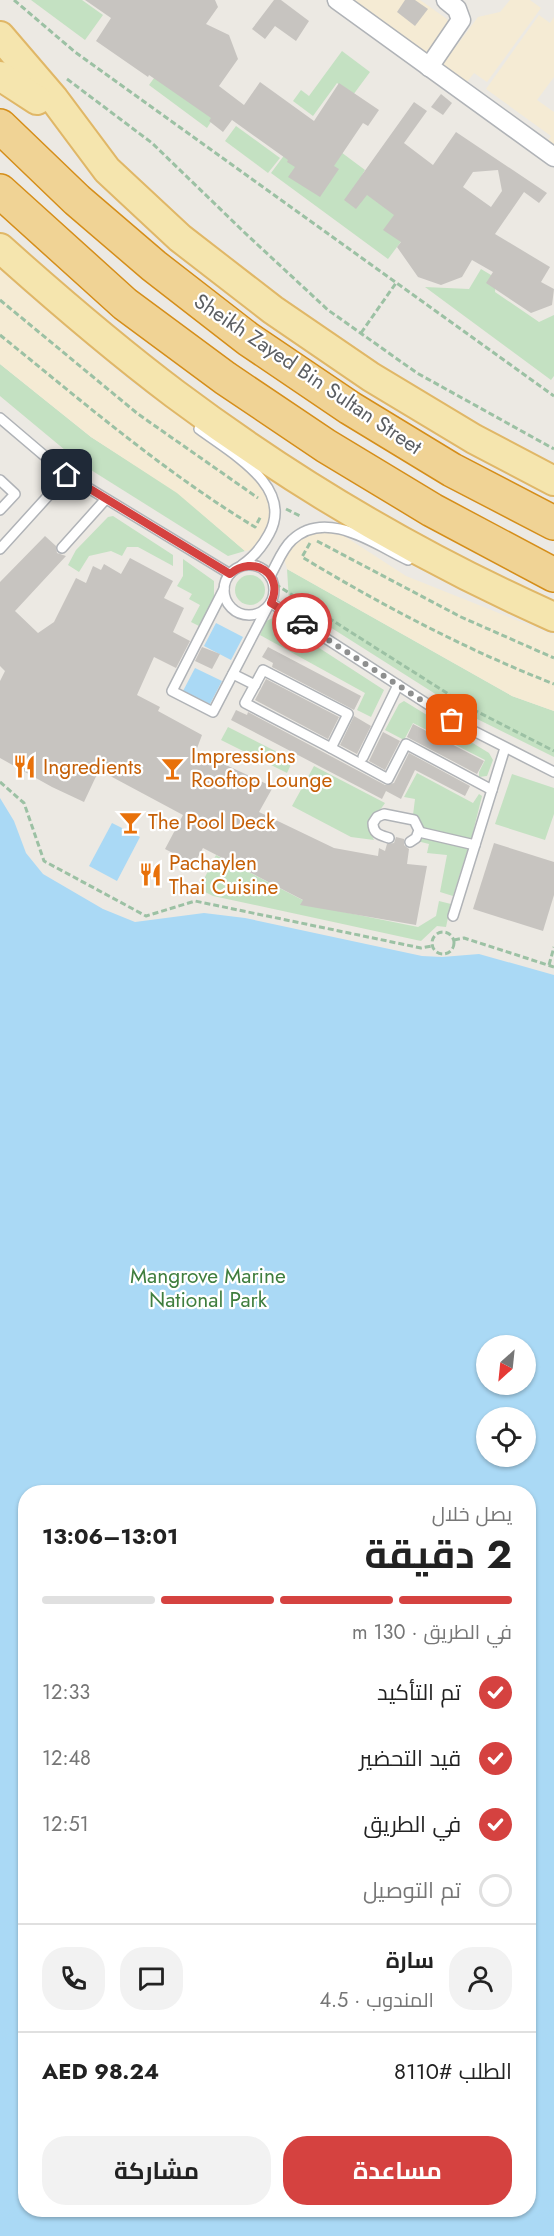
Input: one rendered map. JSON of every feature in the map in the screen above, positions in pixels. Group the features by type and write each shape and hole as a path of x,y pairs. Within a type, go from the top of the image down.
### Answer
{"highway":[{"name":"Sheikh Zayed Bin Sultan Street","path":"0,126 77,200 154,266 248,339 350,408 452,470 554,523"},
{"path":"0,191 125,304 225,378 326,446 432,510 554,574"}],"main road":[{"path":"1,58 37,100 180,238 273,310 432,415 554,481"},
{"path":"1,58 54,99 107,170"},
{"path":"0,248 138,365 215,423 311,486 424,552 544,613"}],"street":[{"path":"337,0 429,67 507,115 554,157"},
{"path":"429,67 461,20 457,9 446,0"}],"lane":[{"path":"138,365 160,395"},
{"path":"0,418 67,475 230,574"},
{"path":"194,425 258,476 270,489 276,515 273,526 256,554 230,574 172,691 213,712 269,605 274,591 272,579 291,541 306,531 332,527 350,532 421,566"},
{"path":"0,549 67,475"},
{"path":"0,480 15,495 0,510"},
{"path":"62,548 105,500"},
{"path":"242,566 258,566 272,579"},
{"path":"224,588 228,604 240,614 256,614 269,605"},
{"path":"488,597 544,613"},
{"path":"269,605 452,720 554,772"},
{"path":"331,748 348,714 263,670 245,704 388,779 406,744 492,790"},
{"path":"233,674 255,686"},
{"path":"363,757 398,685"},
{"path":"453,916 505,748"},
{"path":"389,838 376,834 374,831 375,820 380,815 414,820 419,832 417,838 410,842"},
{"path":"419,832 475,845"}],"path":[{"path":"14,0 75,52 554,396"},
{"path":"60,74 152,143 328,310 417,373 554,449"},
{"path":"361,333 397,282"},
{"path":"0,300 138,414 252,492 260,501"},
{"path":"0,335 125,436 215,503 255,527"},
{"path":"286,509 302,517"},
{"path":"554,658 461,617 312,539 302,557 350,586 452,640 554,684"},
{"path":"272,579 472,709 554,752"},
{"path":"0,782 24,803 44,861 146,916 195,901 421,948 432,946"},
{"path":"442,932 449,933 454,940 452,951 446,954 437,952 432,946 433,938 442,932"},
{"path":"454,940 464,938 554,967"},
{"path":"549,965 554,947"}],"green space":[{"path":"31,0 82,0 103,15 85,40"},
{"path":"342,51 370,72 353,95 337,83 313,116 293,101 301,90 309,96"},
{"path":"157,74 214,117 207,128 149,85"},
{"path":"236,126 280,158 268,173 225,141"},
{"path":"306,126 365,170 362,175 382,190 426,208 388,259 271,173"},
{"path":"481,269 496,278 495,292 539,322 554,315 554,376 551,380 425,287 469,289"},
{"path":"0,364 91,437 177,492 245,551 228,556 83,465 0,396"},
{"path":"113,516 173,555 173,566 138,547 127,547 122,556 111,551 89,556 79,572 68,565 76,550 108,517"},
{"path":"183,559 214,581 214,597 199,626 191,622 200,605 189,599 192,594 177,586 183,576"},
{"path":"287,569 512,696 554,711 554,757 467,714 289,601"},
{"path":"250,575 256,576 264,584 264,596 256,604 250,605 244,604 236,596 235,590 236,584 244,576"},
{"path":"273,618 384,690 371,717 357,710 365,693 260,635 266,621"},
{"path":"404,701 489,753 493,760 487,776 479,777 485,760 413,723 404,740 385,730 399,704"},
{"path":"228,727 293,760 287,773 221,740"},
{"path":"314,766 385,803 371,818 369,826 374,840 351,837 292,806"},
{"path":"417,773 473,803 479,794 482,796 471,840 425,829 413,815 415,799 404,797"},
{"path":"512,774 554,788 554,814 545,840 495,824"},
{"path":"425,838 468,848 453,896 440,892 447,855 427,853 429,844 417,841"},
{"path":"216,855 314,906 418,927 436,916 439,901 451,904 446,927 437,926 421,941 213,896 199,889"}],"sand":[{"path":"344,0 420,0 447,19 452,31 437,53 421,55"},
{"path":"510,0 530,0 541,8 487,82 474,73 461,90 442,65 478,17 500,12"},
{"path":"539,15 550,23 554,17 554,77 537,100 554,112 554,155 543,148 551,136 486,89"},
{"path":"0,269 131,382 226,451 262,486 272,513 258,549 245,551 177,493 91,437 0,364"},
{"path":"335,530 406,576 554,635 554,711 512,696 287,569 284,558 295,534"}],"water":[{"path":"216,623 243,637 231,660 204,646"},
{"path":"195,668 222,681 210,704 183,691"},
{"name":"Mangrove Marine National Park","path":"0,798 14,821 26,853 43,874 103,909 135,922 204,913 245,918 422,956 479,954 554,975 554,2236 0,2236"},
{"path":"112,823 140,837 117,881 89,866"}],"building":[{"path":"85,0 215,0 218,7 206,24 229,35 238,59 219,86 244,105 260,82 314,121 339,83 379,110 368,126 363,123 334,166 339,169 320,197 288,177 295,167 287,162 288,160 232,120 223,132 209,121 211,118 96,41 111,18"},
{"path":"274,0 281,0 309,21 296,41 275,26 265,39 252,29"},
{"path":"405,0 415,0 428,9 415,26 397,12"},
{"path":"441,94 452,103 443,115 431,107"},
{"path":"414,102 427,111 404,143 433,165 456,132 547,193 539,203 524,192 495,234 550,267 541,282 554,289 552,305 531,313 486,283 493,272 472,260 462,277 441,285 418,277 397,247 401,242 383,230 394,215 367,195 356,209 344,200","holes":["498,170 502,191 491,207 463,187 473,172"]},
{"path":"45,536 56,546 57,553 66,556 15,611 38,633 54,622 76,578 86,583 93,566 101,570 104,564 121,574 130,558 173,581 164,598 184,608 173,632 190,641 176,668 154,657 137,695 160,707 158,711 202,735 196,751 273,787 259,812 334,848 378,856 379,848 385,851 387,844 394,843 396,837 404,839 404,845 409,849 407,864 427,866 416,925 300,905 303,900 203,848 194,864 165,849 183,815 99,770 84,802 0,758 0,681 5,671 0,666 0,582"},
{"path":"202,647 220,654 212,669 195,661"},
{"path":"268,647 361,696 354,710 272,667 273,663 262,657"},
{"path":"266,679 339,717 328,739 255,700"},
{"path":"236,710 247,715 248,712 385,785 394,783 409,753 470,786 465,796 415,770 401,799 386,791 382,799 231,720"},
{"path":"354,716 371,726 357,754 340,745"},
{"path":"413,724 484,761 477,774 407,737"},
{"path":"383,732 400,741 385,770 369,761"},
{"path":"494,843 554,862 554,895 543,931 473,909"}],"way so far":[{"path":"302,623 452,720"}],"place":[{"name":"Ingredients","path":"25,767"},
{"name":"Impressions Rooftop Lounge","path":"173,768"},
{"name":"The Pool Deck","path":"130,822"},
{"name":"Pachaylen Thai Cuisine","path":"151,875"}],"route":[{"path":"67,475 230,574 242,566 258,566 270,576 273,583 271,603 302,623"}]}
